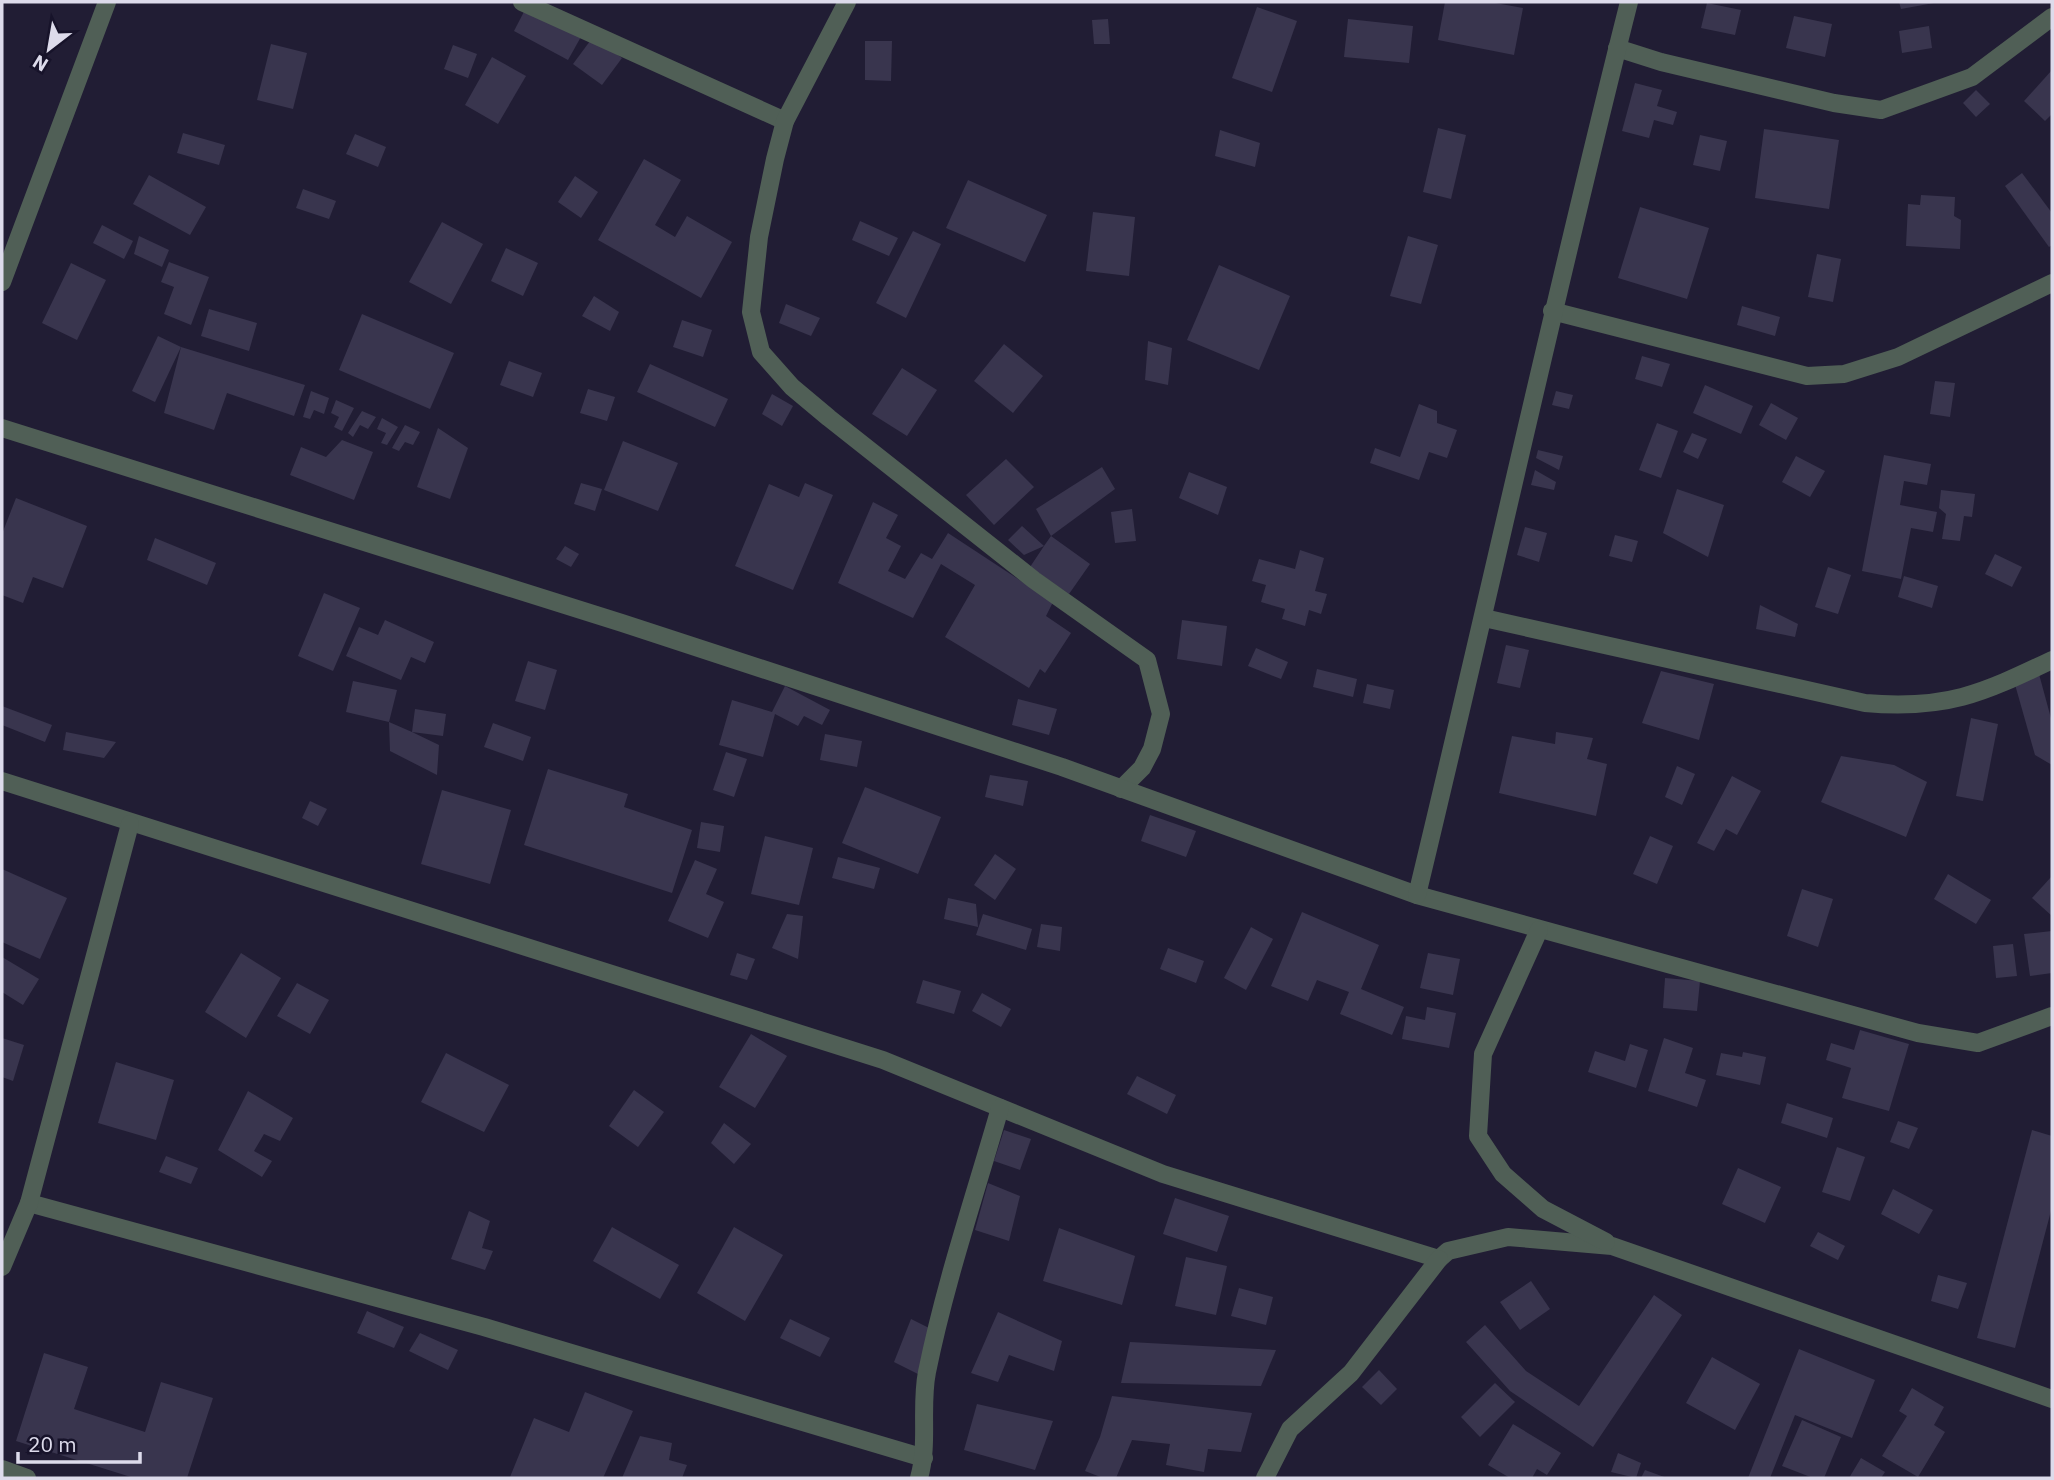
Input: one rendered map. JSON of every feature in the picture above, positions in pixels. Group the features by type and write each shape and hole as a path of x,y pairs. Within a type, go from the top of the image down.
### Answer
{"street":[{"path":"2,282 107,2"},
{"path":"522,2 785,121"},
{"path":"847,2 785,121 759,237 751,312 761,352 792,387 829,418 1034,580 1147,660 1161,714 1147,758 1121,789"},
{"path":"1417,895 1484,618 1552,311 1629,2"},
{"path":"1617,48 1661,62 1834,103 1881,110 1972,77 2052,17"},
{"path":"1552,311 1807,376 1844,374 1898,357 2052,283"},
{"path":"2,428 622,623 1121,789 1417,895 1539,930 1918,1033 1979,1043 2052,1016"},
{"path":"1484,618 1865,703 1904,706 1944,703 1994,688 2052,660"},
{"path":"2,781 130,824 728,1009 883,1060 1163,1174 1439,1259"},
{"path":"2,1267 29,1203 130,824"},
{"path":"1539,930 1483,1054 1478,1136 1503,1174 1544,1209 1612,1246 2052,1399"},
{"path":"919,1478 925,1458 929,1363 940,1312 1000,1108"},
{"path":"29,1203 484,1326 925,1458"},
{"path":"1265,1478 1290,1429 1351,1373 1448,1251 1508,1237 1612,1246"},
{"path":"2,1469 27,1478"}],"building":[{"path":"1445,2 1490,2 1523,8 1514,55 1438,40"},
{"path":"1899,2 1934,2 1934,3 1901,9"},
{"path":"1707,3 1741,10 1735,35 1701,28"},
{"path":"528,4 582,35 568,60 514,31"},
{"path":"1257,7 1297,21 1272,92 1232,78"},
{"path":"1794,16 1832,24 1825,57 1786,48"},
{"path":"1108,19 1110,44 1094,44 1092,20"},
{"path":"1348,19 1413,26 1409,63 1344,57"},
{"path":"1929,26 1932,48 1902,53 1899,31"},
{"path":"593,37 622,58 602,85 573,64"},
{"path":"865,41 892,41 891,81 865,80"},
{"path":"271,44 307,53 293,109 257,100"},
{"path":"453,45 477,54 468,78 444,69"},
{"path":"492,57 526,76 498,124 465,105"},
{"path":"2052,70 2052,114 2045,121 2024,101"},
{"path":"1635,83 1662,90 1657,106 1677,112 1673,125 1654,120 1649,138 1622,131"},
{"path":"1976,90 1990,104 1976,117 1963,103"},
{"path":"1438,128 1466,135 1451,199 1423,192"},
{"path":"1764,129 1839,140 1829,209 1755,198"},
{"path":"1220,130 1260,143 1255,167 1215,156"},
{"path":"183,133 225,145 219,165 177,153"},
{"path":"355,134 386,147 378,167 346,154"},
{"path":"1700,135 1727,141 1720,171 1693,165"},
{"path":"644,159 681,180 655,225 675,237 687,216 732,242 701,298 598,240"},
{"path":"2022,173 2052,213 2052,245 2049,247 2005,186"},
{"path":"149,175 206,207 190,235 133,204"},
{"path":"575,176 598,192 581,218 558,202"},
{"path":"968,180 1047,215 1025,262 946,228"},
{"path":"303,189 336,201 329,219 296,208"},
{"path":"1921,195 1955,197 1954,216 1961,220 1960,249 1906,246 1908,204 1920,205"},
{"path":"1640,207 1709,228 1687,299 1618,278"},
{"path":"1093,212 1135,217 1129,276 1086,271"},
{"path":"860,221 898,238 889,256 852,240"},
{"path":"442,222 483,244 451,304 409,282"},
{"path":"102,225 133,241 124,259 93,243"},
{"path":"913,231 941,244 906,318 876,303"},
{"path":"139,236 169,250 162,267 134,254"},
{"path":"1408,236 1438,245 1421,304 1390,296"},
{"path":"506,248 538,263 523,296 491,281"},
{"path":"1817,254 1841,259 1833,302 1808,297"},
{"path":"169,262 209,277 191,325 164,314 174,287 161,282"},
{"path":"71,263 106,280 77,340 42,323"},
{"path":"1219,265 1290,296 1259,370 1187,340"},
{"path":"594,296 619,312 610,331 582,316"},
{"path":"786,304 820,318 811,336 779,323"},
{"path":"1742,306 1780,317 1775,336 1737,325"},
{"path":"209,309 257,323 249,351 201,336"},
{"path":"362,314 454,353 430,409 339,370"},
{"path":"682,320 712,330 703,357 673,347"},
{"path":"158,336 181,347 155,402 132,391"},
{"path":"1148,341 1172,348 1168,385 1145,380"},
{"path":"1004,344 1043,376 1013,413 974,381"},
{"path":"181,347 305,385 294,416 227,393 214,430 164,413"},
{"path":"1642,356 1670,364 1662,387 1635,379"},
{"path":"509,361 542,373 533,397 500,385"},
{"path":"650,364 728,399 715,427 637,392"},
{"path":"902,368 937,390 907,436 872,414"},
{"path":"1935,381 1955,383 1950,417 1930,414"},
{"path":"1705,385 1753,406 1741,434 1693,413"},
{"path":"588,389 615,397 607,421 580,413"},
{"path":"311,391 329,398 324,414 314,410 310,419 303,417"},
{"path":"1556,391 1573,395 1569,409 1552,405"},
{"path":"772,394 793,406 782,426 762,414"},
{"path":"336,400 354,408 342,431 334,427 339,417 331,413"},
{"path":"1771,403 1798,418 1786,440 1759,425"},
{"path":"1419,404 1437,411 1437,423 1457,430 1447,458 1429,452 1419,480 1370,463 1375,448 1400,457"},
{"path":"362,411 376,417 368,429 360,425 353,437 348,433"},
{"path":"382,418 398,427 387,445 381,443 386,433 377,429"},
{"path":"1657,423 1678,431 1661,478 1639,470"},
{"path":"405,425 420,432 413,445 405,442 399,451 392,448"},
{"path":"438,428 468,448 450,499 417,487"},
{"path":"1692,433 1707,439 1698,459 1683,452"},
{"path":"342,440 373,452 354,500 290,475 301,447 326,457"},
{"path":"623,441 678,463 658,511 604,490"},
{"path":"1538,450 1563,456 1559,470 1536,458"},
{"path":"1884,455 1931,464 1927,485 1904,481 1900,505 1937,512 1933,532 1911,528 1901,579 1862,571"},
{"path":"1796,456 1825,471 1810,497 1782,482"},
{"path":"1006,459 1034,487 994,525 966,495"},
{"path":"1102,467 1115,489 1051,536 1036,509"},
{"path":"1535,470 1556,482 1554,490 1531,485"},
{"path":"1189,472 1227,487 1218,515 1179,498"},
{"path":"581,483 602,489 595,511 574,504"},
{"path":"805,483 833,495 793,590 735,566 769,484 799,497"},
{"path":"1677,489 1724,505 1708,557 1663,533"},
{"path":"1941,490 1975,494 1972,517 1964,516 1960,541 1942,539 1946,514 1939,508"},
{"path":"16,498 87,526 63,588 33,577 23,603 2,595 2,534"},
{"path":"873,502 898,515 886,538 901,546 888,571 905,579 921,553 932,559 948,533 1053,602 1046,616 1071,633 1045,673 1040,669 1029,688 945,637 975,585 941,564 913,618 838,583"},
{"path":"1132,509 1136,541 1115,543 1111,512"},
{"path":"1022,526 1044,546 1024,555 1008,540"},
{"path":"1525,527 1547,533 1539,562 1517,555"},
{"path":"1615,535 1638,541 1632,562 1609,556"},
{"path":"1051,536 1090,564 1069,594 1030,567"},
{"path":"155,538 216,563 207,585 147,560"},
{"path":"565,546 579,554 571,567 556,559"},
{"path":"1300,550 1324,558 1315,591 1327,594 1321,614 1309,610 1305,626 1282,619 1285,609 1261,602 1266,585 1252,581 1259,559 1295,569"},
{"path":"1995,554 2022,567 2012,587 1985,574"},
{"path":"1828,567 1851,575 1838,614 1815,607"},
{"path":"1904,576 1938,586 1932,608 1898,597"},
{"path":"324,593 360,608 333,671 298,656"},
{"path":"1760,605 1798,624 1795,637 1756,629"},
{"path":"385,620 434,642 425,663 411,657 401,680 346,656 359,627 378,635"},
{"path":"1182,620 1227,626 1222,666 1177,659"},
{"path":"1506,645 1529,650 1520,688 1497,683"},
{"path":"1256,648 1288,662 1281,679 1248,666"},
{"path":"528,661 557,670 545,710 515,701"},
{"path":"1317,669 1357,679 1353,697 1313,687"},
{"path":"1661,671 1714,684 1699,740 1642,723"},
{"path":"2039,674 2052,722 2052,765 2035,755 2014,681"},
{"path":"353,681 397,690 389,722 346,712"},
{"path":"1367,684 1394,690 1390,709 1363,703"},
{"path":"785,686 830,710 822,725 804,716 798,726 775,714 763,757 719,745 732,700 772,712"},
{"path":"1018,699 1057,709 1049,735 1012,725"},
{"path":"2,706 52,725 45,742 2,725"},
{"path":"415,709 446,714 443,736 412,732"},
{"path":"1971,718 1998,724 1983,801 1956,796"},
{"path":"389,722 439,745 437,775 390,751"},
{"path":"493,723 531,737 523,761 484,747"},
{"path":"66,732 116,742 104,758 63,750"},
{"path":"1556,732 1593,738 1587,759 1607,764 1596,816 1499,793 1512,736 1555,744"},
{"path":"825,734 862,741 857,767 820,760"},
{"path":"726,752 747,759 734,797 713,790"},
{"path":"1841,756 1894,765 1927,782 1906,837 1821,802"},
{"path":"1677,766 1695,774 1682,805 1665,797"},
{"path":"548,769 628,794 624,807 692,830 672,893 524,845"},
{"path":"990,775 1028,781 1023,806 985,797"},
{"path":"1732,776 1761,791 1737,835 1726,829 1714,851 1697,843"},
{"path":"865,787 941,817 918,874 842,843"},
{"path":"442,790 511,810 490,884 421,864"},
{"path":"310,801 327,809 318,826 302,818"},
{"path":"1150,815 1196,831 1186,857 1141,841"},
{"path":"701,822 724,826 720,852 697,848"},
{"path":"765,836 813,848 799,905 751,894"},
{"path":"1650,836 1673,846 1657,884 1633,874"},
{"path":"995,854 1016,869 995,900 974,885"},
{"path":"838,857 880,868 874,889 832,878"},
{"path":"695,860 717,869 706,894 724,902 708,938 668,921"},
{"path":"2,869 67,898 40,959 2,942"},
{"path":"1948,874 1991,900 1976,924 1934,899"},
{"path":"2052,876 2052,916 2032,898"},
{"path":"1802,889 1833,899 1818,947 1787,936"},
{"path":"948,898 976,904 978,927 944,919"},
{"path":"1302,912 1379,945 1361,989 1404,1007 1392,1035 1340,1014 1349,992 1317,980 1308,1001 1271,986"},
{"path":"787,914 803,916 798,959 772,948"},
{"path":"983,914 1032,929 1026,950 976,935"},
{"path":"1041,924 1062,927 1060,951 1037,947"},
{"path":"1251,927 1273,939 1246,990 1224,978"},
{"path":"2052,931 2052,973 2030,976 2024,934"},
{"path":"2013,944 2017,976 1996,978 1993,946"},
{"path":"1168,948 1204,961 1196,983 1160,969"},
{"path":"241,953 281,978 246,1038 205,1012"},
{"path":"737,953 755,959 747,980 730,975"},
{"path":"1428,953 1460,959 1453,995 1420,988"},
{"path":"2,957 39,979 23,1005 2,992"},
{"path":"1665,978 1700,981 1697,1011 1663,1008"},
{"path":"923,980 961,991 954,1014 916,1003"},
{"path":"297,983 329,1000 310,1034 277,1016"},
{"path":"982,993 1011,1009 1001,1027 972,1011"},
{"path":"1427,1007 1456,1013 1449,1048 1402,1039 1406,1016 1425,1020"},
{"path":"1860,1030 1909,1044 1889,1111 1842,1098 1851,1068 1826,1060 1831,1043 1854,1050"},
{"path":"751,1034 787,1056 755,1108 719,1087"},
{"path":"2,1038 24,1045 13,1081 2,1077"},
{"path":"1664,1038 1693,1048 1685,1073 1706,1080 1697,1107 1648,1091"},
{"path":"1630,1044 1648,1050 1636,1088 1588,1072 1595,1051 1625,1061"},
{"path":"1743,1052 1766,1057 1760,1085 1716,1075 1721,1053 1742,1057"},
{"path":"446,1053 509,1085 484,1132 421,1102"},
{"path":"116,1062 174,1080 156,1140 98,1123"},
{"path":"1137,1076 1176,1095 1167,1114 1127,1094"},
{"path":"634,1090 664,1112 638,1147 609,1126"},
{"path":"248,1091 293,1118 280,1141 264,1134 254,1151 272,1161 262,1177 218,1150"},
{"path":"1787,1103 1833,1118 1827,1138 1781,1123"},
{"path":"1898,1121 1918,1128 1909,1149 1890,1142"},
{"path":"724,1123 751,1144 734,1164 711,1143"},
{"path":"1004,1130 1031,1139 1020,1170 994,1161"},
{"path":"2032,1130 2052,1136 2052,1207 2015,1348 1977,1338"},
{"path":"1837,1147 1865,1157 1850,1201 1822,1192"},
{"path":"166,1156 198,1168 191,1184 159,1172"},
{"path":"1738,1168 1781,1187 1765,1223 1722,1204"},
{"path":"988,1183 1020,1196 1009,1241 975,1230"},
{"path":"1893,1189 1933,1210 1919,1234 1881,1214"},
{"path":"1175,1198 1229,1216 1217,1252 1163,1234"},
{"path":"469,1211 490,1221 482,1248 493,1251 485,1270 451,1259"},
{"path":"612,1227 679,1265 660,1299 593,1261"},
{"path":"734,1227 783,1255 745,1321 697,1293"},
{"path":"1059,1228 1135,1256 1122,1305 1043,1281"},
{"path":"1818,1232 1845,1246 1838,1260 1810,1246"},
{"path":"1186,1257 1227,1266 1216,1315 1175,1306"},
{"path":"1938,1275 1967,1283 1958,1309 1931,1301"},
{"path":"1531,1281 1550,1309 1520,1330 1500,1302"},
{"path":"1239,1288 1273,1297 1266,1325 1231,1316"},
{"path":"1654,1295 1682,1315 1593,1447 1510,1391 1466,1342 1485,1325 1526,1371 1579,1406"},
{"path":"367,1311 404,1327 394,1348 357,1333"},
{"path":"998,1312 1062,1341 1054,1371 1009,1355 998,1382 971,1373"},
{"path":"790,1319 830,1338 820,1357 780,1338"},
{"path":"911,1319 931,1329 918,1374 894,1362"},
{"path":"420,1333 458,1350 448,1370 409,1351"},
{"path":"1130,1342 1276,1350 1261,1386 1121,1383"},
{"path":"1799,1349 1875,1380 1852,1438 1795,1415 1770,1478 1748,1478"},
{"path":"44,1353 88,1367 74,1409 145,1432 161,1382 213,1398 187,1478 134,1478 16,1441"},
{"path":"1712,1357 1760,1384 1735,1430 1686,1403"},
{"path":"1379,1370 1397,1389 1381,1405 1362,1387"},
{"path":"1495,1383 1515,1402 1480,1437 1461,1417"},
{"path":"1912,1388 1944,1407 1934,1425 1945,1432 1918,1477 1882,1456 1907,1416 1899,1411"},
{"path":"585,1392 633,1411 603,1478 510,1477 534,1418 569,1432"},
{"path":"1112,1396 1252,1413 1241,1452 1208,1449 1204,1472 1166,1465 1170,1444 1132,1440 1116,1478 1103,1478 1085,1471 1100,1437"},
{"path":"977,1404 1053,1421 1035,1470 964,1450"},
{"path":"1802,1420 1841,1437 1824,1478 1813,1478 1782,1466"},
{"path":"1513,1424 1561,1453 1547,1475 1537,1469 1532,1478 1510,1478 1488,1465"},
{"path":"640,1436 672,1443 669,1460 687,1465 682,1478 622,1478"},
{"path":"1618,1453 1641,1463 1636,1478 1611,1472"},
{"path":"1861,1458 1885,1472 1881,1478 1849,1478"},
{"path":"1645,1470 1667,1478 1641,1478"}]}
